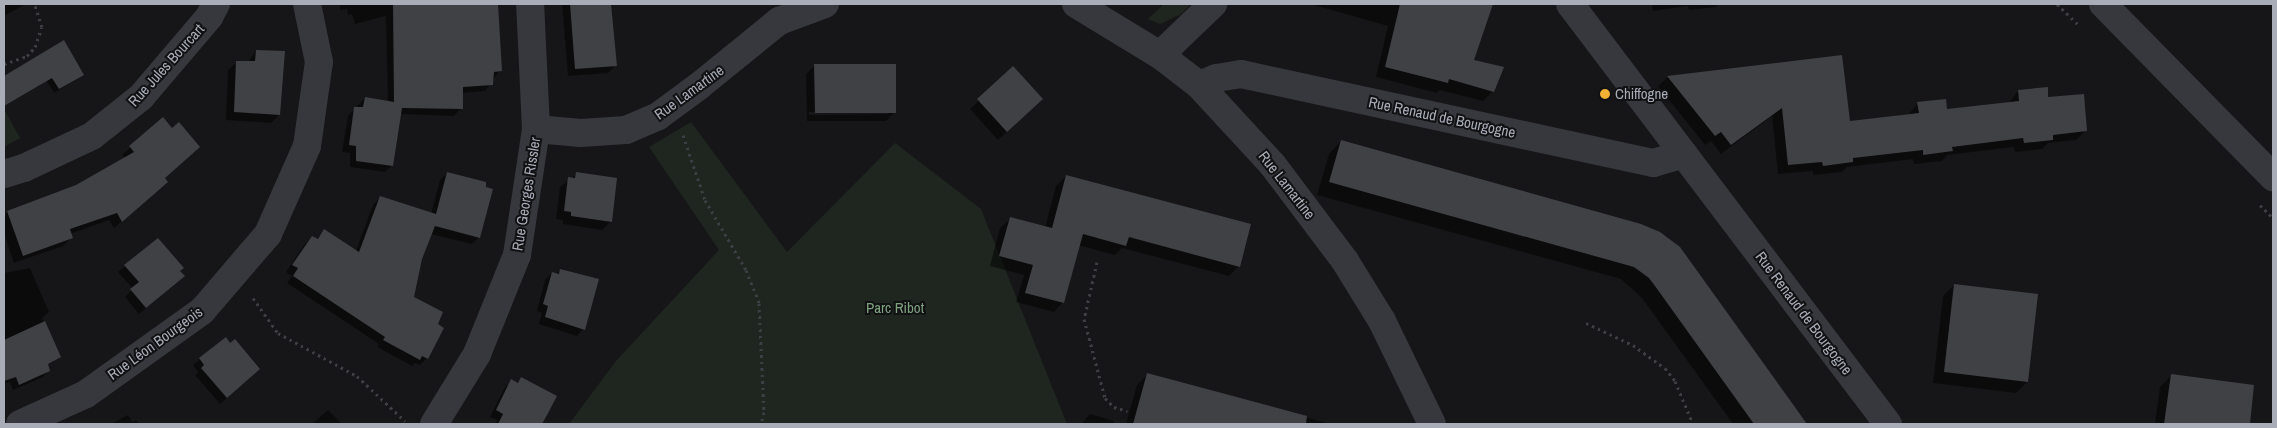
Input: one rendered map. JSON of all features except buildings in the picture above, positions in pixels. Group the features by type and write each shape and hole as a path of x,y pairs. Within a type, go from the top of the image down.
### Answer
{"street":[{"name":"Rue Jules Bourcart","path":"4,174 24,168 92,136 134,102 209,17 216,4"},
{"name":"Rue Léon Bourgeois","path":"20,424 86,394 202,311 268,234 307,146 319,62 307,4"},
{"name":"Rue Georges Rissler","path":"434,424 477,354 517,255 536,129 530,4"},
{"name":"Rue Lamartine","path":"536,129 582,133 626,130 657,117 671,107 778,12 825,4"},
{"name":"Rue Lamartine","path":"1076,4 1160,55 1199,84 1272,164 1345,261 1391,334 1432,424"},
{"path":"1160,55 1213,4"},
{"name":"Rue Renaud de Bourgogne","path":"1570,4 1888,424"},
{"path":"2103,4 2273,177"},
{"name":"Rue Renaud de Bourgogne","path":"1199,84 1216,78 1241,74 1654,163 1684,154"}],"path":[{"path":"4,64 27,56 35,47 42,28 34,5"},
{"path":"671,107 690,153 705,200 746,270 759,303 764,412 761,424"},
{"path":"1097,262 1084,319 1105,398 1114,407 1126,411"},
{"path":"235,273 278,333 358,376 408,424"},
{"path":"1586,323 1632,345 1666,368 1675,381 1693,424"}],"green space":[{"path":"1164,4 1191,4 1181,14 1160,24 1148,19"},
{"path":"4,109 20,138 4,147"},
{"name":"Parc Ribot","path":"691,122 787,252 895,143 981,209 1067,424 569,424 616,361 719,250 649,147"}],"place":[{"name":"Chiffogne","path":"1605,94"}]}
